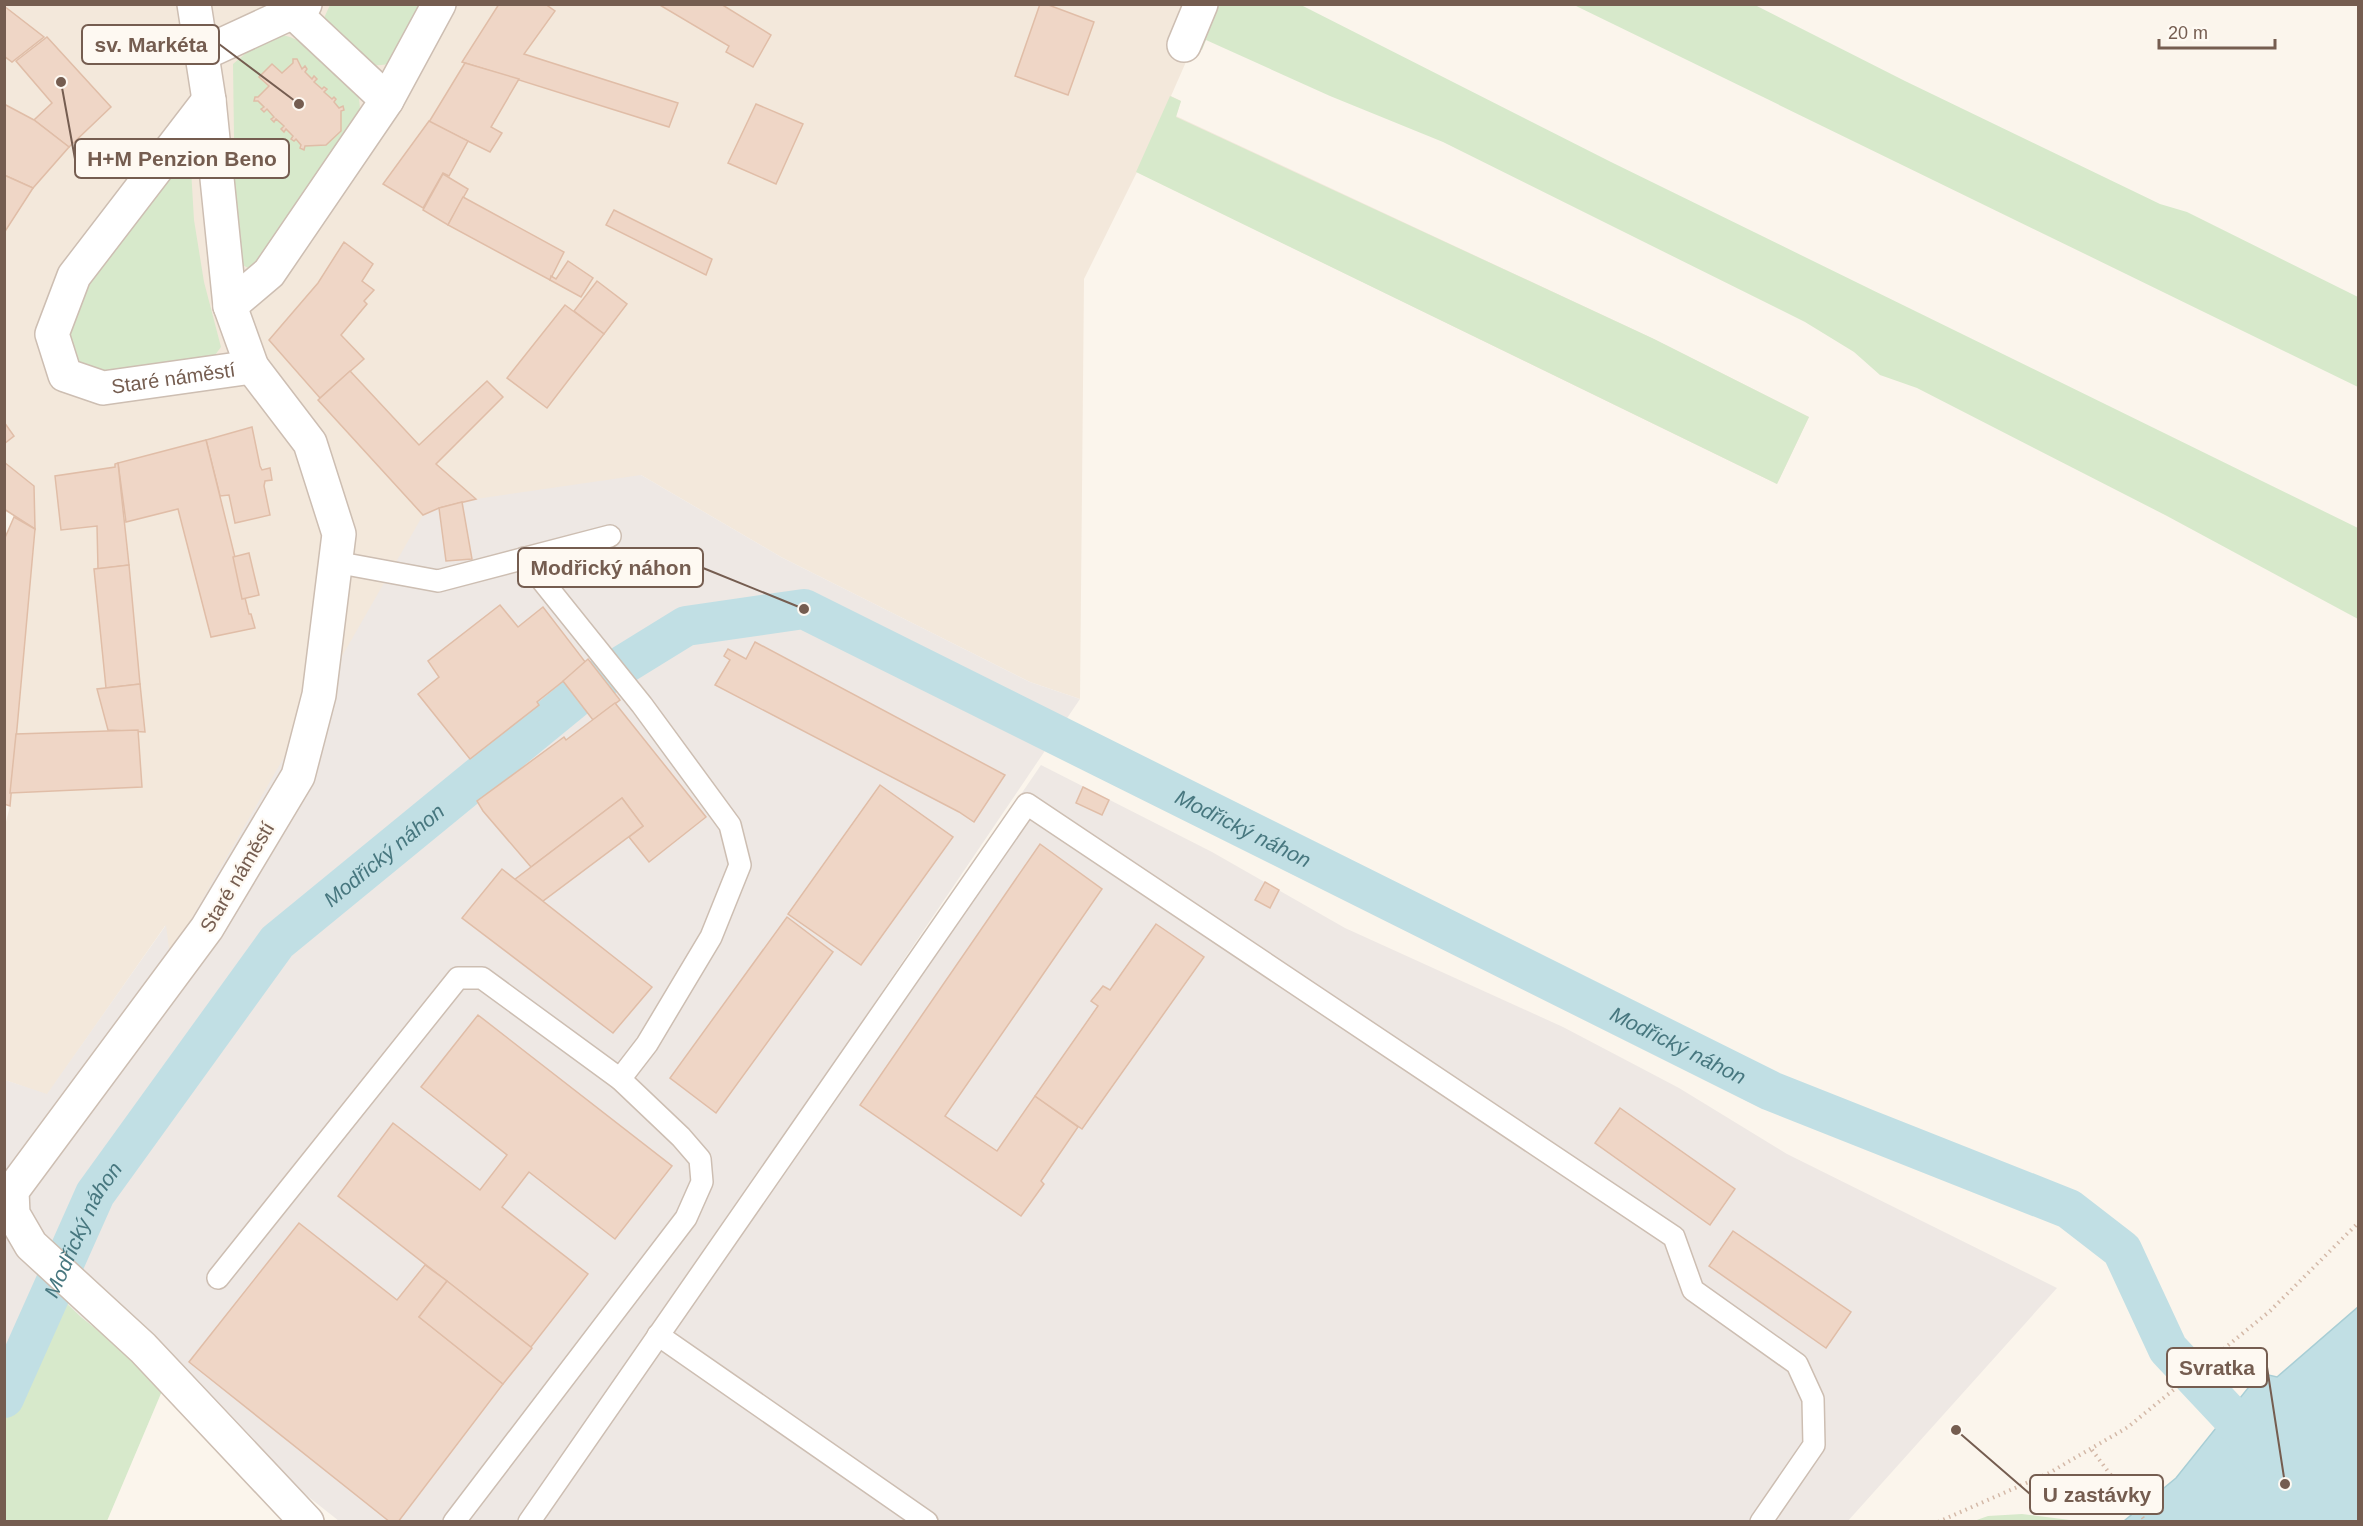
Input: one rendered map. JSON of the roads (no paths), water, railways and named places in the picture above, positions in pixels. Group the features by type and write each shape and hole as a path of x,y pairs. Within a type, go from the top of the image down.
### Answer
{"street":[{"name":"Staré náměstí","path":"194,4 209,100 230,306 252,367 310,444 339,534 319,695 298,776 207,928 12,1191 13,1214 31,1245 143,1347 307,1521"},
{"path":"230,306 269,273 387,100 439,4"},
{"path":"1184,45 1201,4"},
{"path":"202,54 299,8 387,100"},
{"name":"Staré náměstí","path":"209,100 74,276 52,334 65,375 103,388 252,367"}],"lane":[{"path":"335,562 438,581 610,536"},
{"path":"524,558 628,688 730,825 740,865 711,937 647,1044 620,1079"},
{"path":"529,1521 1027,804 1674,1237 1693,1290 1797,1364 1814,1399 1814,1445 1761,1521"},
{"path":"218,1278 458,978 482,978 620,1079 681,1137 700,1160 702,1182 686,1218 454,1521"},
{"path":"658,1335 927,1521"}],"water":[{"path":"2358,1307 2358,1521 2124,1521 2176,1478 2260,1373 2277,1377"}],"waterway":[{"name":"Modřický náhon","path":"4,1398 95,1194 277,942 592,684 686,626 804,609 1771,1091 2069,1209 2122,1250 2168,1349 2229,1414 2264,1458"}],"place":[{"name":"H+M Penzion Beno","path":"61,82"},
{"name":"sv. Markéta","path":"299,104"},
{"name":"Modřický náhon","path":"804,609"},
{"name":"U zastávky","path":"1956,1430"},
{"name":"Svratka","path":"2285,1484"}]}
